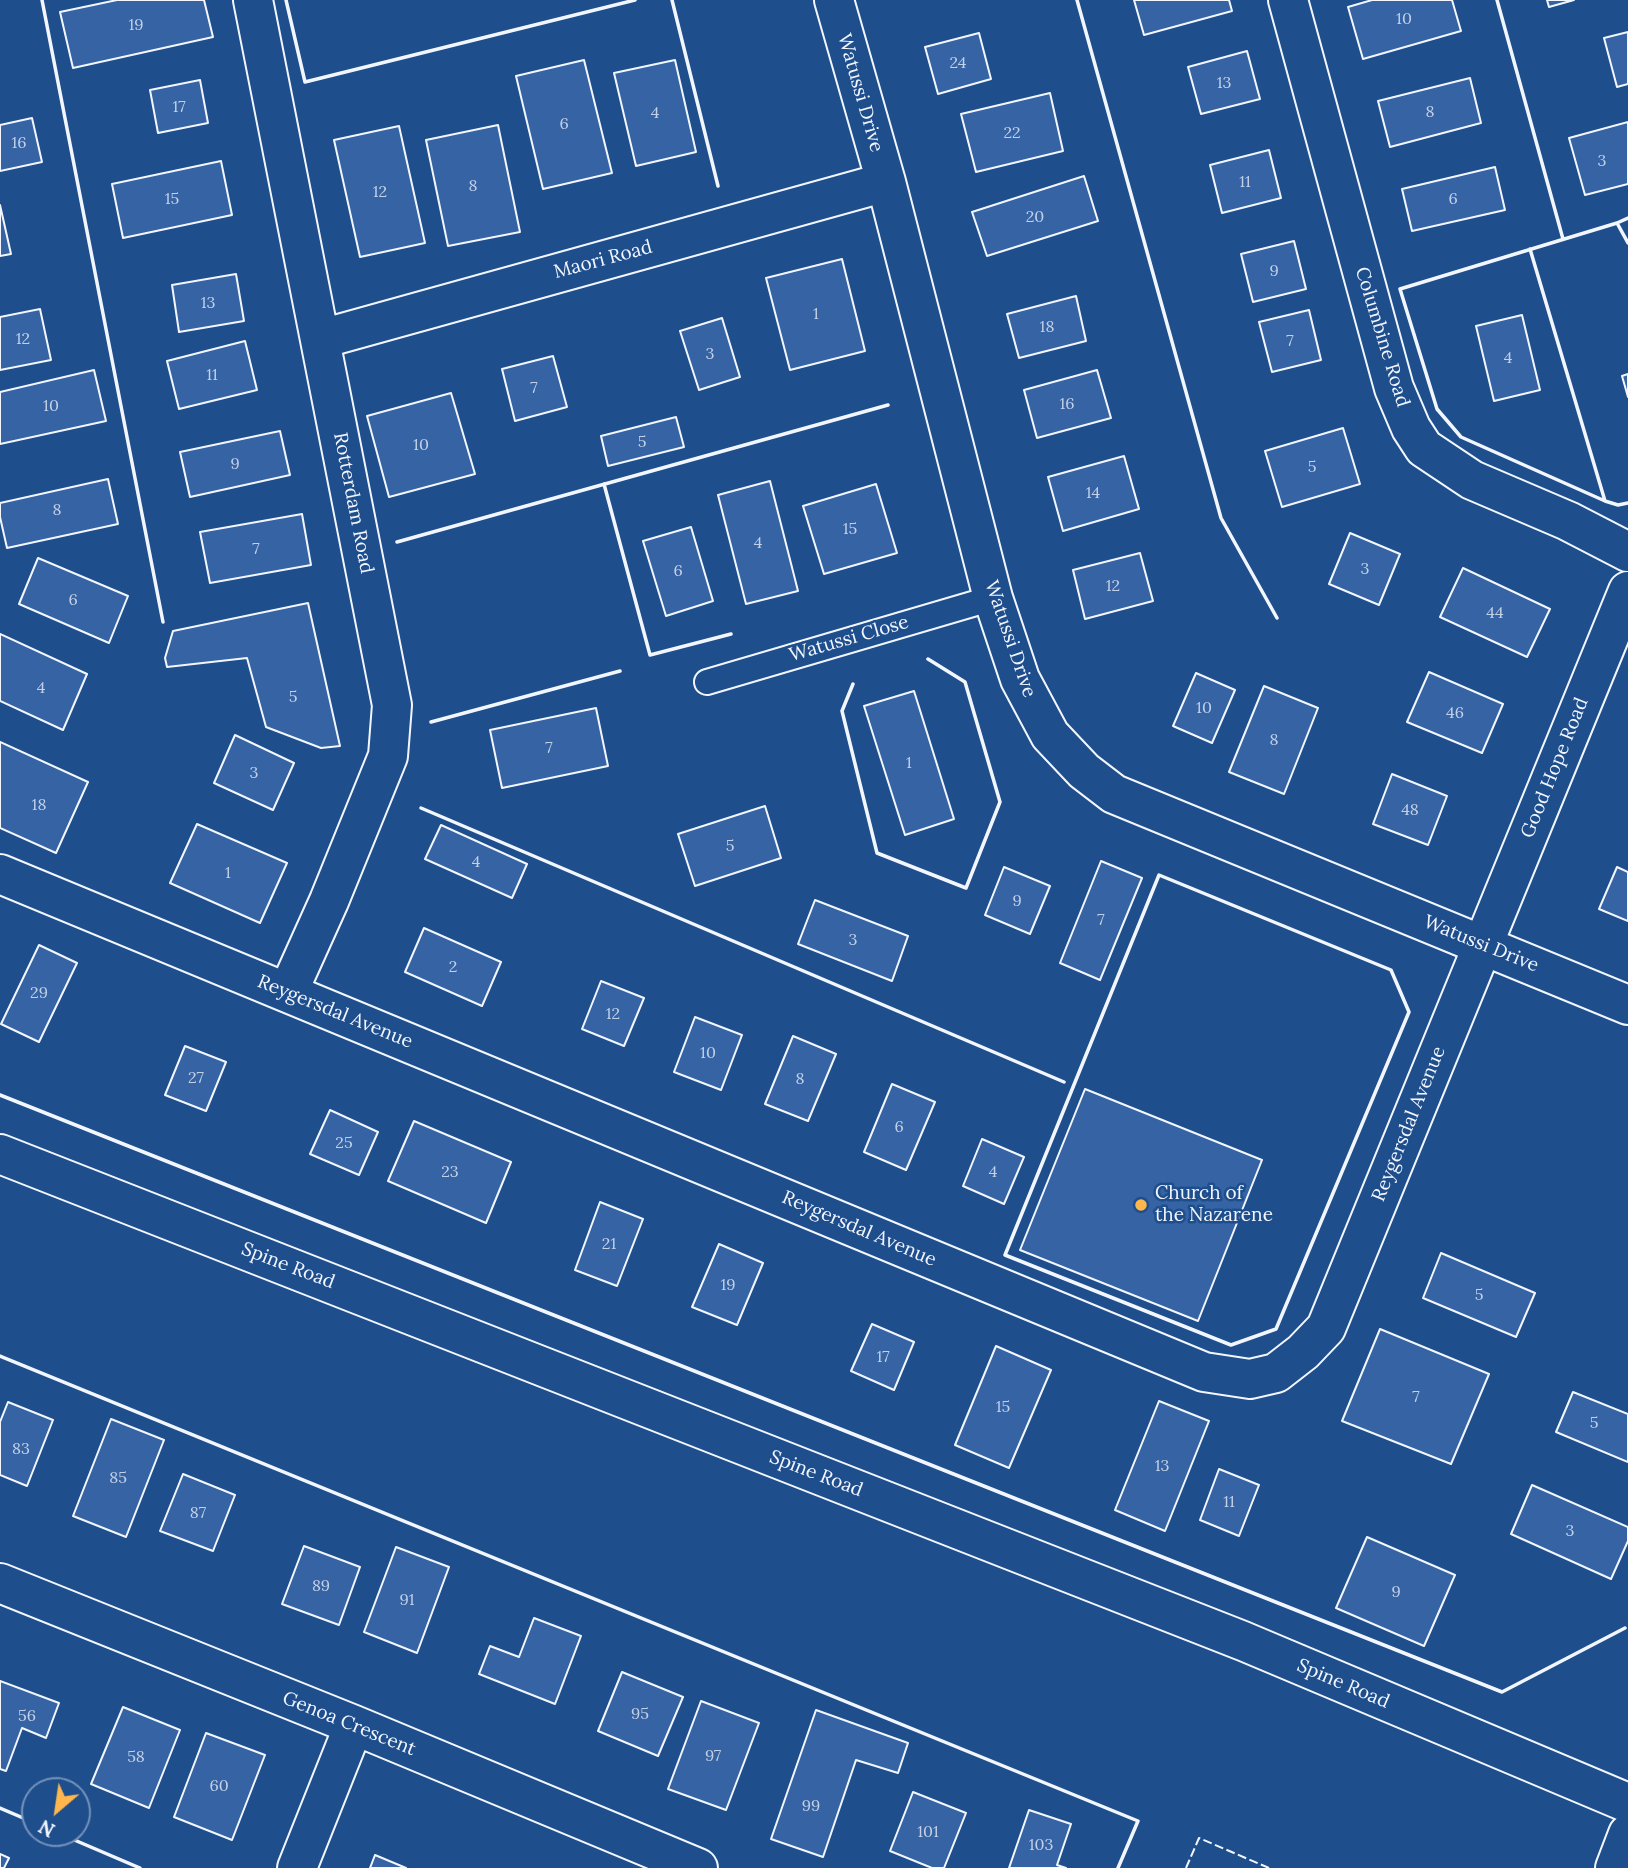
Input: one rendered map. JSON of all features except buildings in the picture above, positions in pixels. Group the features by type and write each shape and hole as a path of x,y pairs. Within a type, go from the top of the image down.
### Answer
{"street":[{"name":"Rotterdam Road","path":"253,0 392,705 388,756 329,901 288,992"},
{"name":"Watussi Drive","path":"834,0 886,182 993,598 1020,679 1050,735 1084,771 1114,794 1628,1005"},
{"name":"Columbine Road","path":"1288,0 1394,388 1411,428 1424,448 1472,480 1568,521 1628,552"},
{"name":"Maori Road","path":"321,339 886,182"},
{"name":"Good Hope Road","path":"1483,944 1628,591"},
{"name":"Reygersdal Avenue","path":"0,874 1204,1372 1250,1379 1276,1373 1303,1352 1326,1328 1483,944"},
{"name":"Spine Road","path":"0,1154 1243,1642 1628,1803"},
{"name":"Genoa Crescent","path":"0,1583 354,1725 698,1868"},
{"path":"297,1868 354,1725"},
{"path":"1615,1868 1628,1834"}],"lane":[{"name":"Watussi Close","path":"706,682 993,598"}],"fence":[{"path":"1186,1868 1199,1838 1269,1868"}],"wall":[{"path":"42,0 163,622"},
{"path":"286,0 305,82 635,0"},
{"path":"672,0 718,186"},
{"path":"1077,0 1221,518 1277,618"},
{"path":"1497,0 1563,239"},
{"path":"1628,218 1400,289 1437,409 1461,437 1605,501 1618,505 1628,503"},
{"path":"1617,223 1628,243"},
{"path":"1530,249 1605,501"},
{"path":"397,542 888,405"},
{"path":"604,484 650,655 731,634"},
{"path":"853,684 842,711 877,853 966,888 1000,802 965,682 928,659"},
{"path":"431,722 620,671"},
{"path":"421,808 1064,1082"},
{"path":"1159,875 1391,970 1409,1012 1276,1329 1231,1345 1005,1255 1159,875"},
{"path":"0,1095 1502,1692 1625,1628"},
{"path":"0,1356 1138,1821 1118,1868"},
{"path":"0,1808 21,1817"},
{"path":"91,1847 140,1868"}],"place":[{"name":"Church of the Nazarene","path":"1141,1205"}]}
